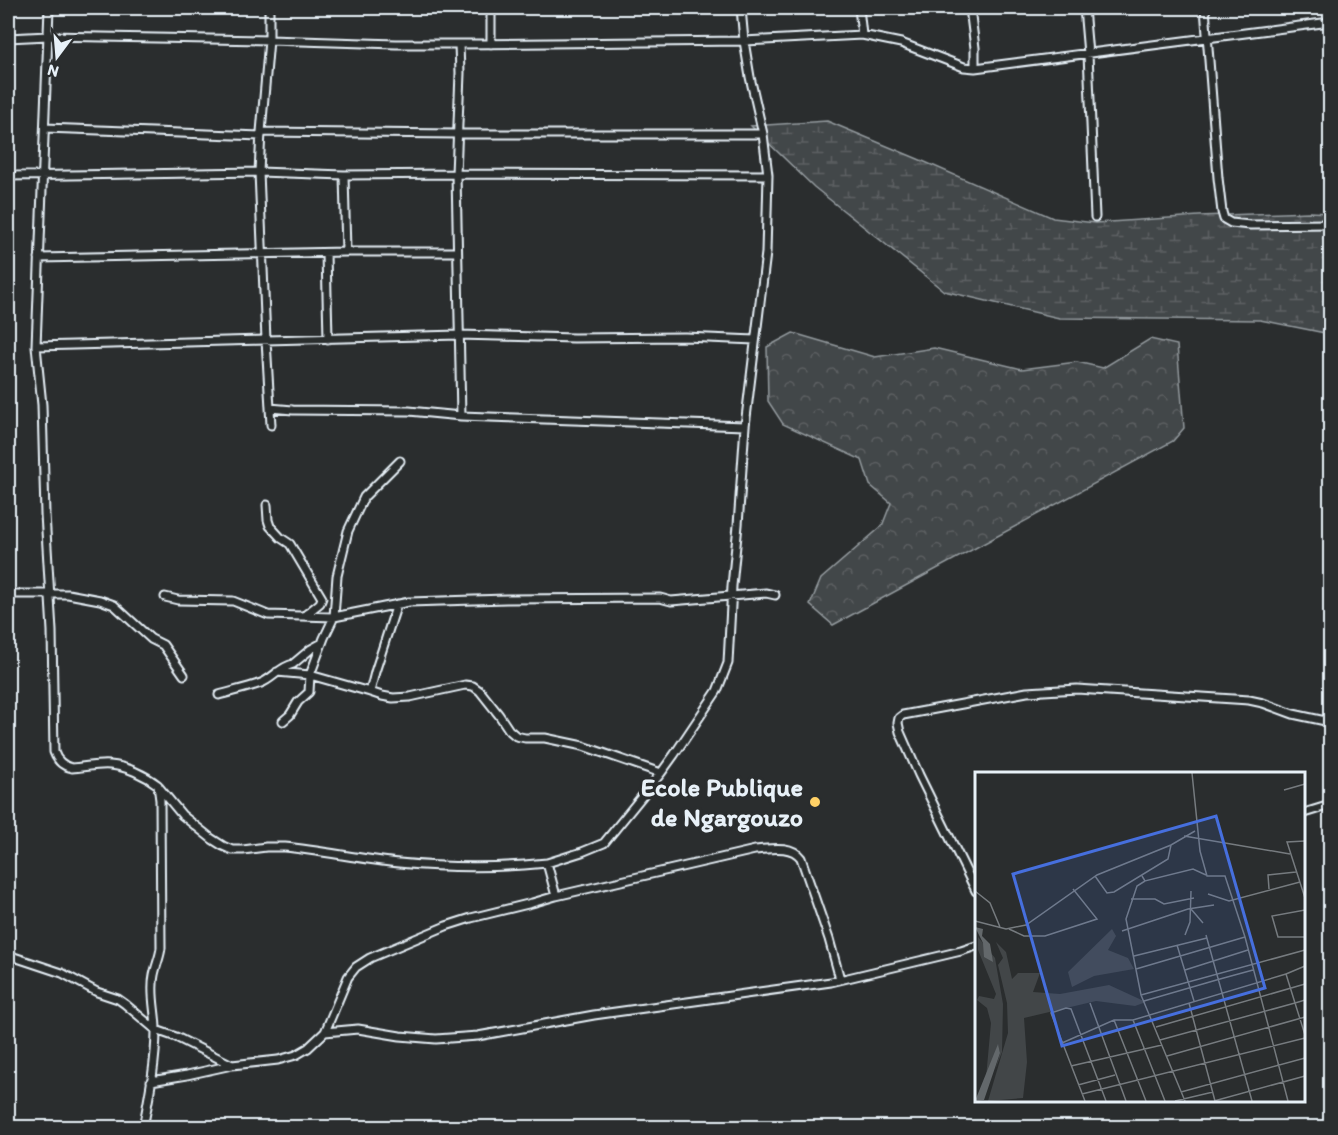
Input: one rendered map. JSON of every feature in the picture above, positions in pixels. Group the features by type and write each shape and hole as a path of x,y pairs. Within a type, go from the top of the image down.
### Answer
{"street":[{"path":"49,8 36,346 42,405 45,514 52,631 53,738 56,758 72,768 111,765 150,779 158,785 182,815 213,839 232,850 285,847 398,863 456,867 510,867 548,863 604,843 661,773 717,692 728,663 731,596 746,426 766,253 768,174 763,134 744,41 741,8"},
{"path":"269,8 269,40 259,172 271,425"},
{"path":"490,44 491,8"},
{"path":"859,8 862,35"},
{"path":"970,8 975,68"},
{"path":"1084,8 1095,217"},
{"path":"1204,8 1218,178 1224,219 1231,223 1250,225 1330,224"},
{"path":"8,38 48,36 490,44 744,41 862,35 901,43 964,67 975,68 1330,22"},
{"path":"459,44 456,174 461,416"},
{"path":"45,128 261,134 763,134"},
{"path":"8,176 259,172 344,175 768,174"},
{"path":"344,175 346,252"},
{"path":"39,258 457,252"},
{"path":"326,253 328,339"},
{"path":"36,346 459,335 574,338 685,337 755,340"},
{"path":"270,408 409,411 461,416 746,426"},
{"path":"283,722 309,692 310,675 334,617 337,576 348,531 364,497 400,461"},
{"path":"267,505 270,526 290,544 322,598 320,603 304,616"},
{"path":"8,594 50,593 86,597 114,605 151,639 163,645 184,675"},
{"path":"165,597 178,600 233,601 268,615 334,617 409,602 660,598 671,601 766,593 776,595"},
{"path":"370,692 397,604"},
{"path":"219,695 263,682 322,643"},
{"path":"277,672 310,675 393,698 410,697 465,685 473,686 489,702 508,730 516,736 545,738 583,746 661,773"},
{"path":"975,889 900,732 898,723 899,718 903,715 1027,692 1077,689 1249,700 1293,714 1330,722"},
{"path":"143,1128 156,1030 154,975 161,948 158,785"},
{"path":"1305,813 1330,805"},
{"path":"151,1081 296,1055 308,1048 325,1032 348,977 356,967 370,958 447,926 556,896 755,850 789,849 801,858 829,939 840,979"},
{"path":"548,863 556,896"},
{"path":"325,1032 358,1029 436,1039 478,1036 594,1016 831,982 975,946"},
{"path":"8,955 62,973 97,992 118,999 156,1030 176,1037 232,1065"}],"green space":[{"path":"827,121 1053,218 1095,223 1199,216 1330,213 1330,334 1260,320 1059,318 944,291 814,187 751,126"},
{"path":"793,333 875,357 934,348 1022,369 1077,362 1103,368 1150,339 1177,345 1184,428 1173,441 833,625 810,605 821,579 882,526 891,503 870,485 862,460 783,424 768,401 767,347"}],"place":[{"name":"Ecole Publique de Ngargouzo","path":"815,802"}]}
